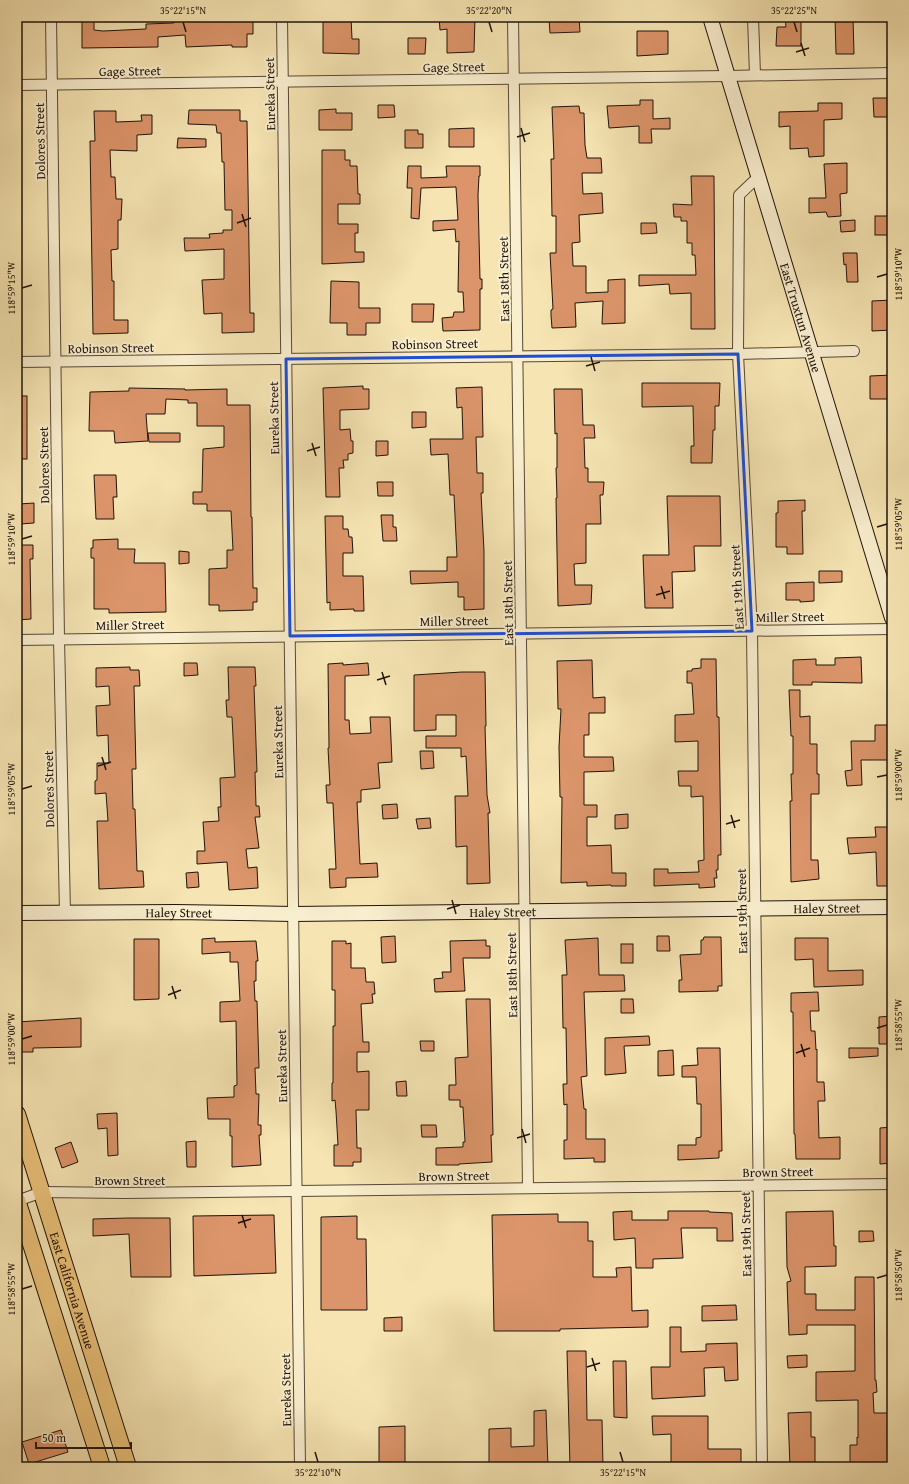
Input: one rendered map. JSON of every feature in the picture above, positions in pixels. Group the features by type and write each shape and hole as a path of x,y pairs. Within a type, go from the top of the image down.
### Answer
{"main road":[{"name":"East California Avenue","path":"17,1114 128,1467"},
{"name":"East California Avenue","path":"17,1200 102,1467"}],"street":[{"name":"Dolores Street","path":"51,17 58,639 65,912"},
{"name":"Eureka Street","path":"282,17 300,1467"},
{"name":"East 18th Street","path":"513,17 528,1188"},
{"name":"East Truxtun Avenue","path":"710,17 892,618"},
{"path":"753,17 755,75"},
{"name":"Gage Street","path":"17,85 892,73"},
{"name":"East 19th Street","path":"758,176 739,195 738,354 752,631 762,1467"},
{"name":"Robinson Street","path":"17,362 738,354 854,351"},
{"name":"Miller Street","path":"17,640 892,629"},
{"name":"Haley Street","path":"17,913 293,914 892,907"},
{"name":"Brown Street","path":"17,1200 42,1192 124,1193 892,1184"}],"highlighted area":[{"path":"738,354 752,631 290,636 286,359"}],"building":[{"path":"174,17 253,17 253,34 247,34 247,47 232,47 232,45 186,47 185,35 158,37 158,47 82,48 82,19 94,19 94,30 103,31 146,29 146,24 174,23"},
{"path":"323,17 351,17 352,39 359,39 359,54 323,53"},
{"path":"439,17 475,17 474,52 447,53 447,29 440,30"},
{"path":"558,17 579,17 580,32 550,33 549,19"},
{"path":"785,17 801,17 801,46 776,46 777,27 786,27"},
{"path":"835,17 853,17 854,54 836,54"},
{"path":"637,31 668,31 668,54 637,56"},
{"path":"408,38 426,38 425,54 408,54"},
{"path":"873,98 892,98 892,117 874,117"},
{"path":"640,100 653,100 653,119 670,118 670,129 651,129 652,143 639,143 639,126 609,128 607,106 640,105"},
{"path":"818,103 842,103 842,119 824,120 824,156 809,157 808,148 790,149 790,126 779,127 779,112 818,111"},
{"path":"378,105 394,105 395,117 378,118"},
{"path":"579,106 580,113 584,113 587,158 601,158 602,173 582,173 583,194 602,193 603,213 579,215 580,242 572,243 573,266 586,266 586,293 608,292 608,280 625,279 625,323 602,324 603,301 575,303 576,327 552,328 551,310 553,309 550,253 556,253 556,216 552,216 551,159 554,159 552,107"},
{"path":"336,109 336,113 352,113 352,130 319,130 319,110"},
{"path":"189,110 240,110 240,121 247,121 250,313 254,313 254,332 222,333 222,313 204,314 202,280 224,279 224,249 185,251 184,238 210,238 209,234 223,233 223,230 232,230 232,210 225,210 224,162 222,162 221,133 217,133 216,125 188,124"},
{"path":"94,111 116,111 116,122 142,121 141,115 152,115 152,134 137,135 137,151 110,150 111,177 115,177 116,199 122,199 121,220 118,220 118,249 111,250 112,281 114,281 114,320 128,320 128,333 93,334 90,141 95,141"},
{"path":"474,128 474,147 449,147 449,129"},
{"path":"405,130 418,130 418,134 423,134 423,148 405,148"},
{"path":"178,138 206,139 206,147 177,148"},
{"path":"322,150 345,150 345,160 350,160 350,166 357,166 358,194 360,194 360,204 338,204 338,224 358,224 358,233 355,233 355,252 364,252 364,262 322,264"},
{"path":"847,163 847,193 840,194 841,216 828,217 826,212 809,213 809,198 826,198 824,164"},
{"path":"408,166 421,166 421,178 447,177 446,166 480,166 478,195 480,279 482,279 482,289 480,289 480,330 443,331 442,318 453,317 454,312 464,312 463,292 458,292 459,241 456,242 455,229 433,231 433,221 458,220 456,187 421,188 419,219 411,218 412,188 407,188"},
{"path":"691,176 714,176 715,329 691,329 691,293 670,294 669,284 639,286 639,275 696,275 695,255 692,255 692,243 687,243 687,221 681,221 681,217 674,217 673,204 692,205"},
{"path":"875,216 892,216 892,235 875,235"},
{"path":"855,220 855,231 841,232 840,221"},
{"path":"641,223 656,223 657,233 641,234"},
{"path":"843,253 857,253 858,282 847,282 846,264 844,265"},
{"path":"331,281 359,282 359,308 380,308 380,323 366,323 366,335 347,335 347,323 330,323"},
{"path":"892,300 892,330 872,331 872,301"},
{"path":"412,304 434,304 433,322 412,322"},
{"path":"892,375 892,399 870,399 870,376"},
{"path":"642,383 720,383 719,406 715,406 715,430 713,430 712,463 691,463 691,446 694,446 693,406 642,407"},
{"path":"363,386 363,389 369,389 369,409 340,410 340,430 350,429 351,441 353,441 353,453 348,454 348,460 343,460 344,468 339,468 340,497 326,497 323,388"},
{"path":"482,387 483,437 476,437 477,473 483,473 483,493 481,493 484,551 484,609 464,610 464,597 458,597 458,582 411,584 410,571 447,571 447,557 457,557 454,495 450,495 448,454 431,455 430,439 463,439 462,407 457,408 456,388"},
{"path":"129,388 185,390 227,389 227,405 250,405 253,588 257,588 257,602 253,602 253,610 219,611 219,605 209,605 209,569 227,568 227,550 233,550 231,511 207,511 207,504 193,504 193,492 202,492 203,449 224,447 224,426 197,426 197,403 188,403 188,400 166,399 165,414 146,414 148,441 115,443 114,431 89,431 90,392 129,391"},
{"path":"554,389 582,389 583,425 594,425 595,438 584,438 585,468 588,468 588,482 604,482 603,495 600,495 601,524 586,524 586,563 574,564 575,585 592,585 591,604 558,606 556,498 557,433 555,434"},
{"path":"17,396 27,396 27,459 17,459"},
{"path":"412,412 426,412 426,427 412,428"},
{"path":"148,433 180,433 180,442 149,442"},
{"path":"376,441 388,441 388,455 376,456"},
{"path":"94,475 116,475 117,497 113,497 114,519 96,519"},
{"path":"377,482 393,482 393,496 378,496"},
{"path":"667,496 720,496 721,546 694,546 695,571 672,572 673,608 645,608 643,555 669,555"},
{"path":"805,500 805,511 802,511 803,554 787,554 787,547 776,547 776,513 778,513 778,501"},
{"path":"34,503 34,523 20,524 19,504"},
{"path":"381,515 393,515 393,527 396,527 397,541 383,541"},
{"path":"325,516 343,516 343,529 348,529 349,537 352,537 353,553 343,553 343,576 363,576 364,611 354,611 354,609 330,610 330,602 327,603"},
{"path":"118,539 118,549 135,549 134,563 165,563 166,612 109,613 109,609 94,609 94,558 91,558 93,540"},
{"path":"17,545 33,545 33,559 30,559 31,619 17,620"},
{"path":"179,551 189,552 189,563 179,564"},
{"path":"819,571 842,571 842,582 819,583"},
{"path":"814,582 814,601 800,602 800,600 786,600 786,583"},
{"path":"861,657 862,683 812,682 812,685 793,685 793,660 816,659 816,665 835,665 835,658"},
{"path":"701,659 716,659 717,717 719,717 721,855 718,855 718,870 716,870 717,878 714,878 715,887 699,888 699,884 654,886 654,869 668,869 668,873 699,872 698,861 704,860 703,796 691,797 691,786 679,786 678,771 698,771 698,741 675,742 675,715 694,714 692,683 687,683 687,671 701,668"},
{"path":"592,660 593,698 605,697 605,713 589,713 589,735 584,735 584,757 613,757 614,771 584,772 584,805 597,805 597,817 587,817 587,846 611,845 612,873 626,873 626,886 587,886 587,882 561,883 562,797 560,797 559,747 561,709 558,709 557,661"},
{"path":"184,663 197,663 198,675 184,676"},
{"path":"343,663 343,665 368,663 369,675 345,676 345,720 349,720 350,734 371,733 370,717 390,717 392,762 378,763 380,788 361,790 361,802 357,802 360,864 377,863 378,877 346,878 346,887 330,888 329,869 336,869 333,803 327,803 326,785 330,785 328,748 328,664"},
{"path":"130,667 130,670 139,670 140,686 134,686 136,769 132,769 137,871 143,871 144,887 99,889 97,821 108,821 106,793 95,794 95,781 97,780 97,763 109,763 108,735 97,736 96,706 110,705 109,686 96,687 96,668"},
{"path":"228,667 255,667 256,686 254,686 257,772 255,772 256,806 259,806 260,817 255,817 259,848 246,849 248,868 257,867 258,888 229,890 227,862 197,864 197,851 205,851 203,822 219,821 218,807 221,807 220,778 235,777 232,717 227,717 226,700 229,700"},
{"path":"485,672 487,795 490,813 488,813 490,883 467,884 467,846 456,847 455,796 468,796 466,756 461,757 461,748 426,748 426,736 456,736 456,715 436,715 436,730 414,731 414,675"},
{"path":"789,690 800,690 800,717 810,716 810,744 817,744 817,774 819,774 819,794 811,794 811,860 818,860 819,879 791,882 790,801 792,801 791,774 793,774 793,736 791,736"},
{"path":"875,725 889,725 889,760 861,760 862,785 847,786 845,771 852,770 851,741 875,741"},
{"path":"420,751 433,751 434,768 421,769"},
{"path":"397,804 398,818 383,819 382,805"},
{"path":"628,814 628,828 615,829 615,815"},
{"path":"430,818 431,828 418,829 416,819"},
{"path":"875,827 892,827 892,886 877,886 876,852 849,854 847,838 876,837"},
{"path":"198,872 199,887 187,888 186,873"},
{"path":"395,936 396,962 382,963 381,937"},
{"path":"657,936 669,936 670,951 657,951"},
{"path":"704,937 721,937 722,986 718,986 718,991 679,992 679,980 682,980 680,955 701,954 701,940 703,940"},
{"path":"215,938 215,942 256,941 258,961 256,961 256,981 254,981 255,1001 257,1001 259,1068 255,1068 256,1094 259,1094 258,1125 261,1125 261,1135 259,1135 261,1165 232,1167 232,1136 230,1136 230,1119 208,1119 207,1098 234,1097 234,1086 237,1085 236,1021 220,1022 220,1002 240,1001 238,962 230,962 230,952 202,954 202,939"},
{"path":"598,938 599,975 624,975 625,991 584,992 587,1076 581,1077 584,1109 586,1109 586,1139 605,1139 605,1162 594,1162 594,1158 564,1159 564,1140 567,1140 567,1104 564,1105 563,1084 567,1084 566,1028 563,1028 562,975 567,975 565,940"},
{"path":"795,938 828,938 828,971 863,970 863,985 814,987 813,959 795,960"},
{"path":"134,939 159,939 159,999 134,1000"},
{"path":"486,940 486,946 490,946 490,958 463,958 465,991 435,992 434,979 443,978 442,972 451,972 450,941"},
{"path":"332,941 346,941 346,944 351,943 351,968 365,968 366,982 374,982 375,994 372,994 373,1003 361,1004 363,1042 369,1042 369,1052 357,1052 357,1072 369,1071 369,1110 356,1110 357,1148 361,1148 361,1162 353,1162 353,1166 334,1166 334,1145 338,1145 335,1100 332,1101 335,990 332,990"},
{"path":"621,944 633,944 633,963 621,963"},
{"path":"818,992 819,1011 810,1011 811,1031 815,1031 816,1050 817,1049 817,1082 824,1082 825,1101 818,1101 819,1138 840,1137 840,1159 796,1159 794,1134 793,1012 791,1012 791,993"},
{"path":"466,999 490,999 493,1135 491,1135 492,1162 459,1165 436,1165 436,1148 463,1147 463,1142 465,1142 463,1107 460,1107 460,1100 449,1100 449,1085 456,1085 455,1058 468,1057"},
{"path":"621,999 633,999 634,1013 621,1013"},
{"path":"892,1016 892,1044 879,1044 879,1017"},
{"path":"81,1018 81,1047 33,1048 33,1052 19,1052 17,1045 17,1022"},
{"path":"649,1036 650,1045 624,1046 626,1073 605,1075 605,1038"},
{"path":"420,1041 434,1041 434,1051 421,1051"},
{"path":"697,1048 720,1048 722,1151 719,1151 719,1158 678,1160 678,1145 696,1145 696,1138 701,1137 701,1104 697,1104 696,1077 682,1077 682,1066 698,1065"},
{"path":"849,1048 878,1048 878,1056 849,1058"},
{"path":"673,1050 674,1075 658,1076 658,1051"},
{"path":"406,1081 407,1096 397,1096 396,1082"},
{"path":"117,1113 118,1155 108,1156 107,1128 98,1129 97,1114"},
{"path":"421,1125 436,1125 437,1137 422,1137"},
{"path":"892,1127 892,1163 880,1164 880,1128"},
{"path":"196,1141 196,1167 187,1167 186,1142"},
{"path":"71,1142 78,1162 62,1168 55,1148"},
{"path":"632,1211 632,1220 668,1220 668,1211 709,1211 732,1213 733,1241 717,1241 717,1228 681,1228 683,1258 653,1259 653,1268 636,1268 635,1238 614,1240 613,1212"},
{"path":"833,1211 836,1266 805,1267 805,1294 816,1294 816,1310 855,1310 855,1277 874,1277 875,1380 877,1392 873,1393 874,1413 892,1413 892,1467 850,1467 850,1445 857,1445 857,1437 858,1438 858,1400 816,1401 816,1372 855,1371 855,1325 807,1325 807,1334 789,1335 787,1282 791,1281 787,1267 786,1212"},
{"path":"558,1214 558,1222 588,1222 588,1241 593,1241 593,1277 617,1277 616,1268 631,1267 632,1311 648,1310 648,1327 560,1329 560,1331 494,1331 492,1215"},
{"path":"274,1215 276,1273 194,1276 193,1216"},
{"path":"357,1216 357,1239 366,1239 367,1310 321,1310 321,1217"},
{"path":"170,1218 171,1277 131,1277 129,1234 93,1236 93,1219"},
{"path":"859,1231 873,1231 874,1241 859,1242"},
{"path":"736,1305 737,1320 702,1321 702,1306"},
{"path":"402,1317 402,1331 384,1331 384,1318"},
{"path":"670,1327 681,1327 681,1352 706,1351 706,1344 737,1343 738,1380 725,1381 724,1367 704,1368 705,1396 652,1399 651,1367 670,1367"},
{"path":"567,1351 586,1351 587,1420 602,1420 603,1467 570,1467"},
{"path":"807,1355 807,1367 788,1368 787,1356"},
{"path":"613,1361 626,1361 627,1418 614,1417"},
{"path":"546,1410 548,1467 489,1467 489,1429 511,1428 511,1447 534,1446 534,1411"},
{"path":"811,1412 811,1437 815,1437 815,1466 790,1467 788,1413"},
{"path":"652,1416 708,1416 708,1449 741,1449 741,1467 671,1467 671,1434 653,1435"},
{"path":"405,1426 405,1467 379,1467 379,1427"},
{"path":"61,1430 68,1452 29,1464 22,1442"}]}
